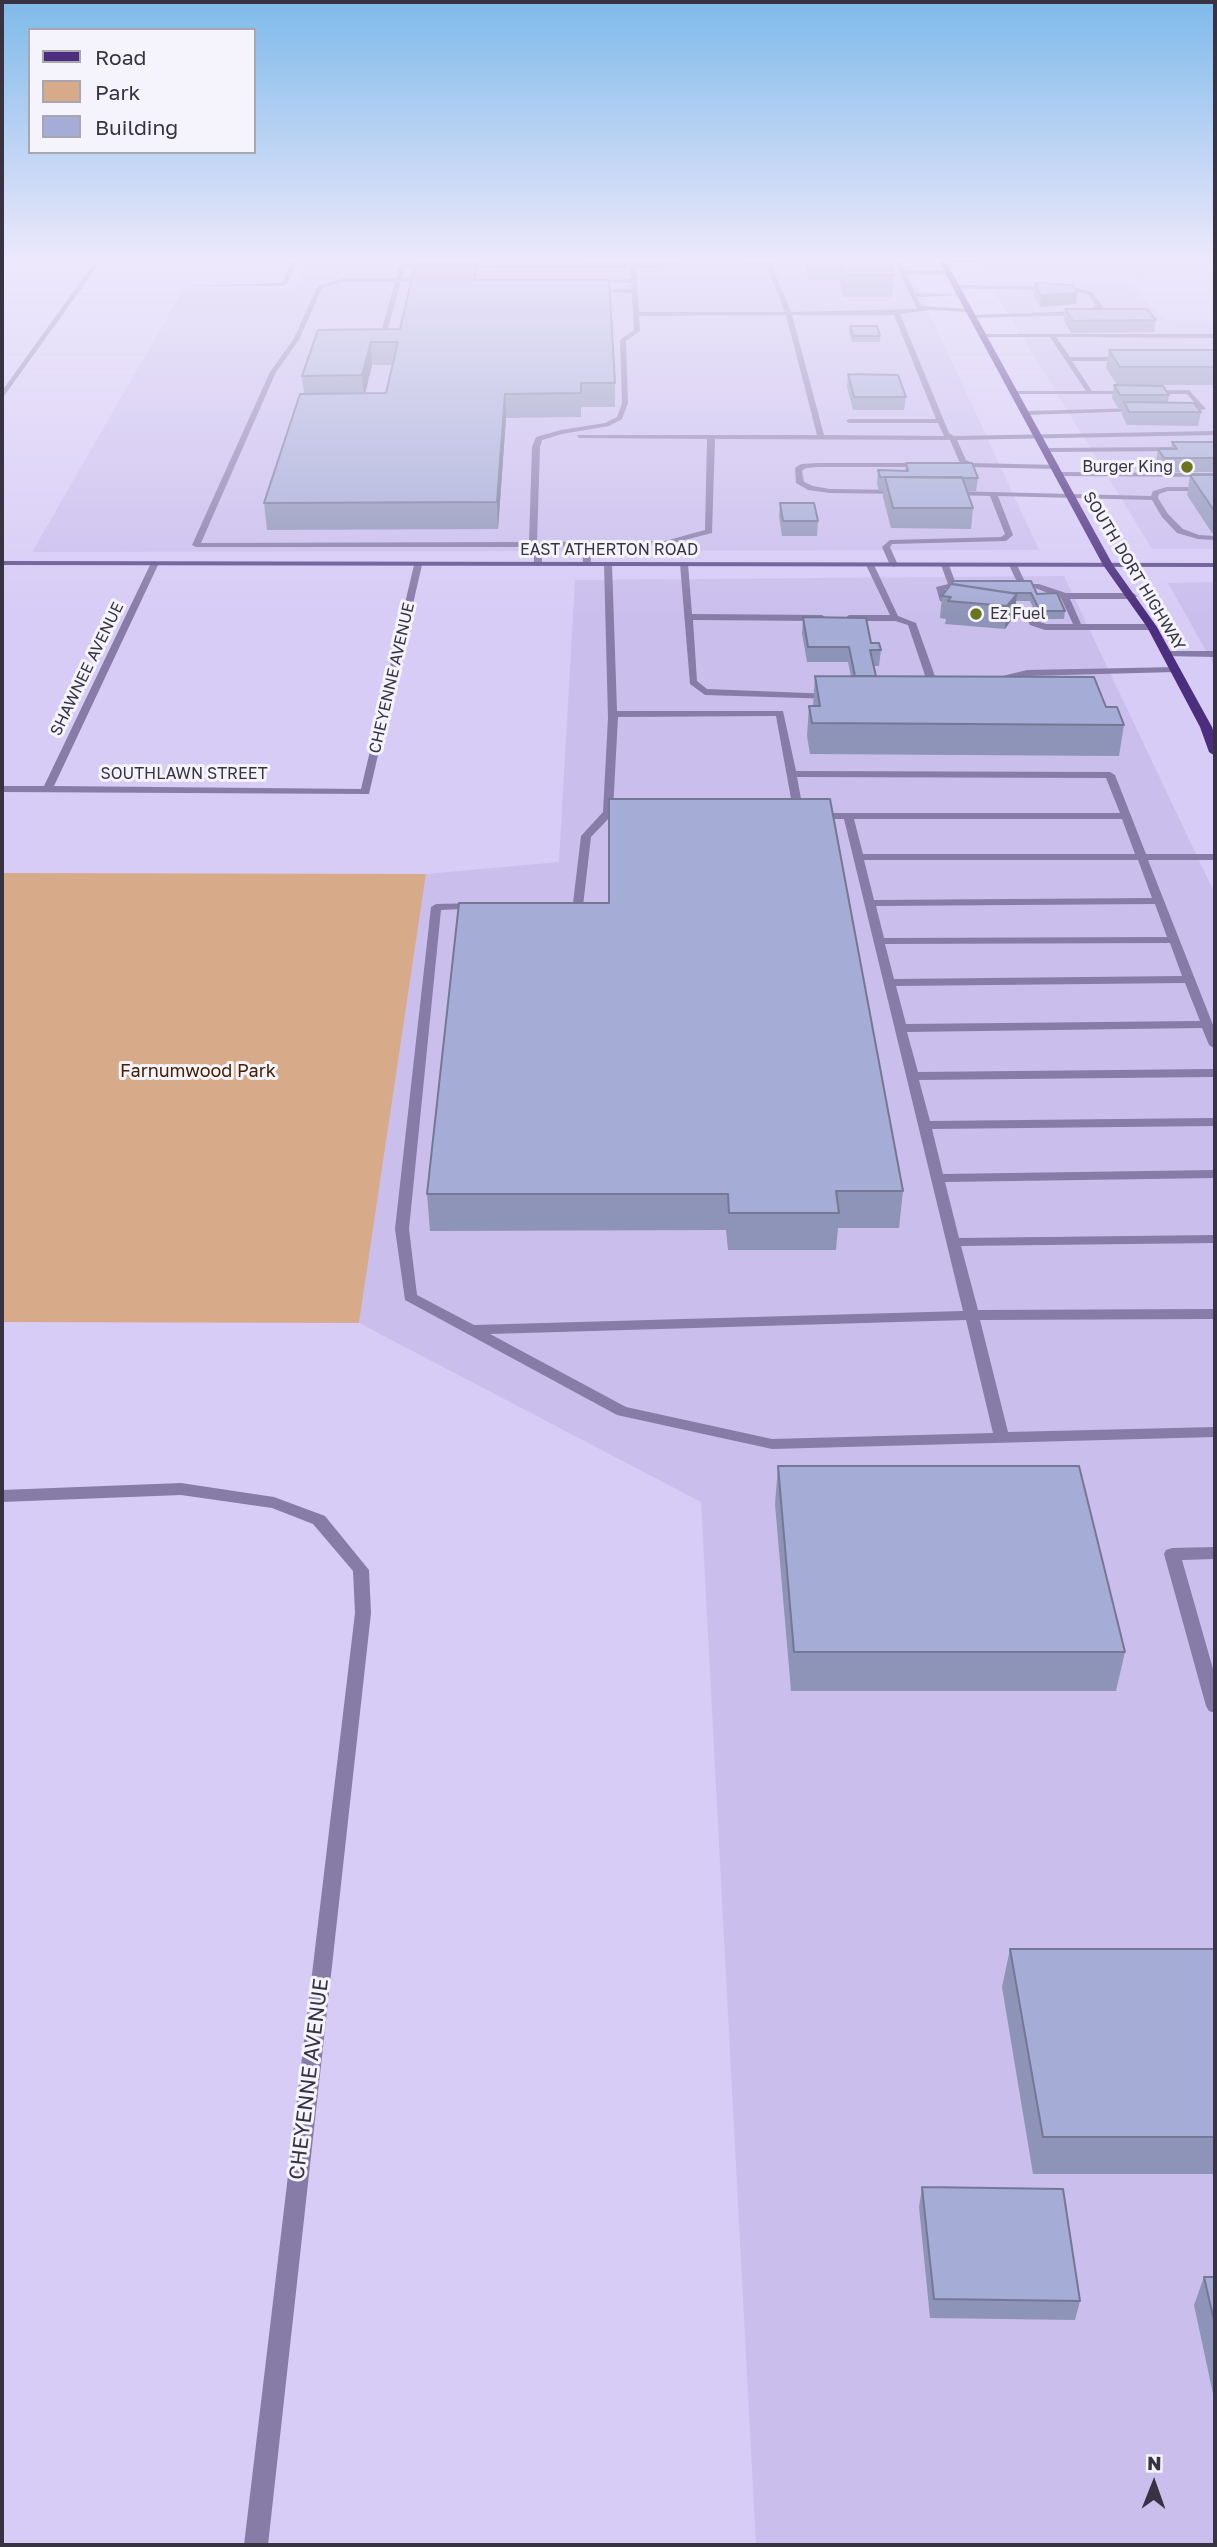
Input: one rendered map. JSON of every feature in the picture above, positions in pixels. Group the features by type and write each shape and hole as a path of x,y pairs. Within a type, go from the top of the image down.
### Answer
{"main road":[{"name":"SOUTH DORT HIGHWAY","path":"1006,379 1108,565 1133,596 1211,727 1215,752"}],"street":[{"path":"2,395 14,379"},
{"path":"190,564 270,379"},
{"path":"538,564 538,551 533,545 536,447 539,439 556,433 607,425 620,418 625,403 624,379"},
{"path":"806,379 821,438"},
{"path":"923,379 946,434 953,438 963,461 970,465"},
{"path":"1081,379 1090,392"},
{"path":"1014,393 1189,392 1203,409"},
{"path":"1189,409 1215,411"},
{"path":"1026,413 1150,410"},
{"path":"849,421 941,421"},
{"path":"556,433 578,436 711,438 1039,438 1215,433"},
{"path":"196,545 533,545 665,542 709,531 711,438"},
{"path":"1046,450 1189,449"},
{"path":"912,492 830,491 811,488 800,483 799,470 804,466 818,464 929,465"},
{"path":"956,465 1215,475"},
{"path":"1154,498 1156,493 1167,489 1215,489"},
{"path":"939,493 1154,498 1180,531 1198,537 1215,538"},
{"path":"894,565 886,547 890,542 1003,539 1009,535 993,494"},
{"path":"586,544 587,564"},
{"name":"SHAWNEE AVENUE","path":"48,789 155,563"},
{"name":"EAST ATHERTON ROAD","path":"2,564 1215,565"},
{"path":"552,906 578,906 586,836 615,813 608,564"},
{"path":"684,564 693,682 705,692 839,697"},
{"name":"CHEYENNE AVENUE","path":"365,792 418,565"},
{"path":"870,565 895,618"},
{"path":"946,565 953,586"},
{"path":"1013,565 1023,586"},
{"path":"965,605 944,601 940,587 976,586"},
{"path":"999,586 1046,588 1065,596 1133,596"},
{"path":"1065,596 1078,627"},
{"path":"988,607 1027,612 1033,624 1039,626 1152,627"},
{"path":"687,617 826,618"},
{"path":"840,618 895,618 912,623 936,693"},
{"path":"1167,654 1215,654"},
{"path":"983,681 1027,673 1175,669"},
{"path":"922,694 948,690"},
{"path":"613,713 779,713 799,815"},
{"path":"792,774 1110,775 1215,1045"},
{"name":"SOUTHLAWN STREET","path":"2,789 365,792"},
{"path":"785,815 1126,816"},
{"path":"848,816 1002,1438"},
{"path":"860,858 1215,857"},
{"path":"870,903 1159,901"},
{"path":"487,906 436,906 402,1229 410,1297 622,1411 772,1444 1215,1432"},
{"path":"880,941 1174,940"},
{"path":"890,983 1189,979"},
{"path":"901,1028 1207,1024"},
{"path":"913,1076 1215,1073"},
{"path":"925,1125 1215,1122"},
{"path":"938,1178 1215,1174"},
{"path":"954,1242 1215,1239"},
{"path":"470,1330 972,1315 1215,1314"},
{"name":"CHEYENNE AVENUE","path":"2,1496 181,1489 274,1503 319,1520 350,1553 361,1570 362,1613 256,2545"},
{"path":"1215,1553 1172,1553 1215,1706"}],"shaded area":[{"path":"132,379 960,379 1039,550 32,552"},
{"path":"1048,379 1215,379 1215,549 1152,549"},
{"path":"1064,576 1215,894 1215,2545 756,2545 701,1502 359,1323 426,874 559,862 575,580"},
{"path":"1215,582 1215,667 1168,583"}],"green space":[{"name":"Farnumwood Park","path":"2,873 426,874 359,1323 2,1322"}],"building":[{"path":"389,379 615,379 615,383 581,383 581,393 505,394 497,502 264,503 300,394 386,393"},
{"path":"849,379 899,379 906,397 854,397"},
{"path":"1114,385 1163,386 1169,395 1120,395"},
{"path":"1124,402 1194,403 1201,412 1129,412"},
{"path":"1172,442 1215,442 1215,458 1164,458 1158,449 1177,449"},
{"path":"906,463 972,463 978,478 880,477 878,470 908,471"},
{"path":"1190,475 1215,475 1215,512"},
{"path":"885,477 962,477 973,508 893,508"},
{"path":"780,503 814,503 818,521 783,521"},
{"path":"952,581 1031,581 1037,594 1057,593 1065,611 1040,611 1031,593 1012,593 953,584"},
{"path":"951,584 1017,594 1007,606 948,601 951,597 942,596"},
{"path":"803,617 866,618 871,643 879,643 881,650 870,650 876,676 855,676 849,647 808,647"},
{"path":"815,676 1094,677 1106,707 1117,707 1124,725 812,723 809,706 820,706"},
{"path":"609,799 830,799 903,1191 836,1191 839,1213 729,1213 728,1194 427,1194 459,903 609,903"},
{"path":"778,1466 1079,1466 1125,1652 794,1652"},
{"path":"1010,1949 1215,1949 1215,2137 1043,2137"},
{"path":"922,2187 1063,2189 1080,2301 934,2299"},
{"path":"1204,2277 1215,2277 1215,2325"}],"place":[{"name":"Burger King","path":"1187,467"},
{"name":"Ez Fuel","path":"976,614"}]}
